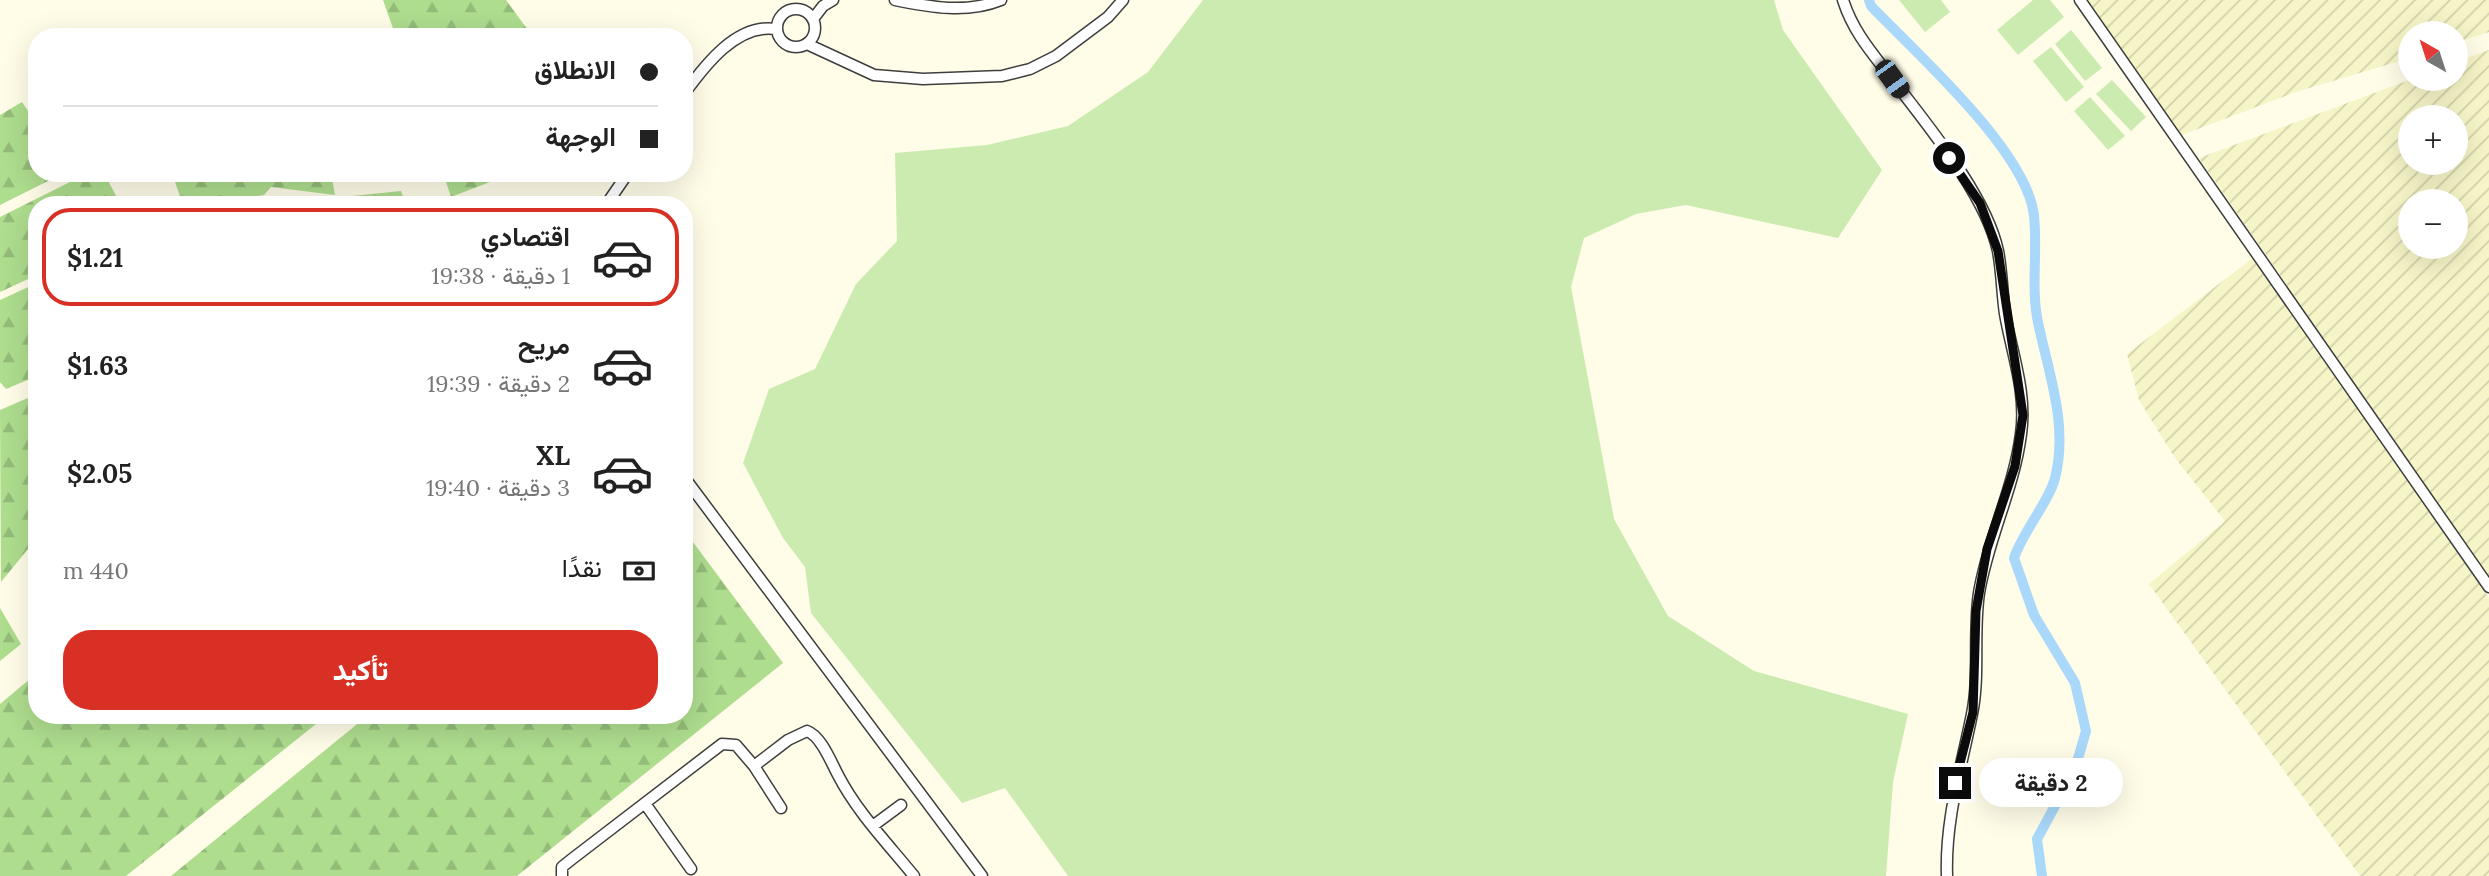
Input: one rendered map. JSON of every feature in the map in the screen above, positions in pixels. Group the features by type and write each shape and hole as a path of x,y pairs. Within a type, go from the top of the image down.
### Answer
{"street":[{"path":"813,19 833,0"},
{"path":"895,0 949,8 972,8 1001,0"},
{"path":"807,44 874,75 923,79 1002,76 1030,69 1056,56 1108,17 1123,0"},
{"path":"1843,0 1851,23 1868,51 1931,132 1980,203 1998,251 2005,316 2022,400 2022,426 2015,466 1987,549 1976,611 1973,712 1945,844 1947,876"},
{"path":"2080,0 2489,587"},
{"path":"791,9 804,10 813,19 815,30 807,44 795,48 784,44 776,29 780,16 791,9"},
{"path":"693,83 723,48 762,27 776,29"},
{"path":"693,489 982,876"},
{"path":"754,766 802,733 812,733 849,795 914,876"},
{"path":"562,876 562,867 722,744 736,745 754,766 781,808"},
{"path":"646,804 691,869"},
{"path":"874,825 901,805"}],"green space":[{"path":"383,0 506,0 526,28 393,28"},
{"path":"1203,0 1774,0 1783,30 1882,170 1838,238 1686,205 1636,214 1584,238 1571,287 1614,519 1668,616 1754,671 1908,714 1893,782 1886,876 1068,876 1005,788 962,803 811,613 805,567 783,538 743,463 769,389 815,369 856,284 897,241 895,153 987,145 1068,126 1148,72"},
{"path":"1899,0 1941,0 1950,12 1925,32"},
{"path":"2033,0 2050,0 2064,17 2018,55 1997,30"},
{"path":"2086,0 2489,0 2489,32 2468,39 2468,21 2398,21 2398,62 2296,92 2182,135"},
{"path":"2071,30 2102,68 2085,81 2055,44"},
{"path":"2051,47 2084,87 2066,102 2033,61"},
{"path":"2489,50 2489,577 2199,158 2398,84 2398,91 2468,91 2468,57"},
{"path":"2112,80 2146,117 2131,131 2096,94"},
{"path":"2090,97 2125,136 2108,150 2074,111"},
{"path":"22,102 28,111 28,182 46,182 0,205 0,115"},
{"path":"70,182 109,182 116,196 42,196"},
{"path":"175,182 333,182 335,195 271,187 264,195 256,196 180,196"},
{"path":"446,182 490,182 454,196 451,196"},
{"path":"401,191 403,196 352,196"},
{"path":"28,203 28,279 0,292 0,217"},
{"path":"2253,258 2489,598 2489,876 2360,876 2149,584 2225,521 2175,458 2139,400 2127,354"},
{"path":"28,287 28,380 6,389 0,382 0,300"},
{"path":"28,398 28,549 1,582 0,410"},
{"path":"693,542 783,663 517,876 171,876 357,724 693,724"},
{"path":"0,608 21,644 0,661"},
{"path":"28,681 28,724 316,724 126,876 0,876 0,704"}],"waterway":[{"path":"1869,0 1871,6 1941,76 1992,134 2027,191 2034,216 2036,313 2056,402 2060,440 2052,487 2014,558 2034,615 2075,683 2086,731 2075,769 2037,839 2042,876"}],"route":[{"path":"1949,158 1980,203 1998,251 2005,316 2012,342 2023,415 2015,466 1987,549 1976,611 1973,712 1955,783"}]}
